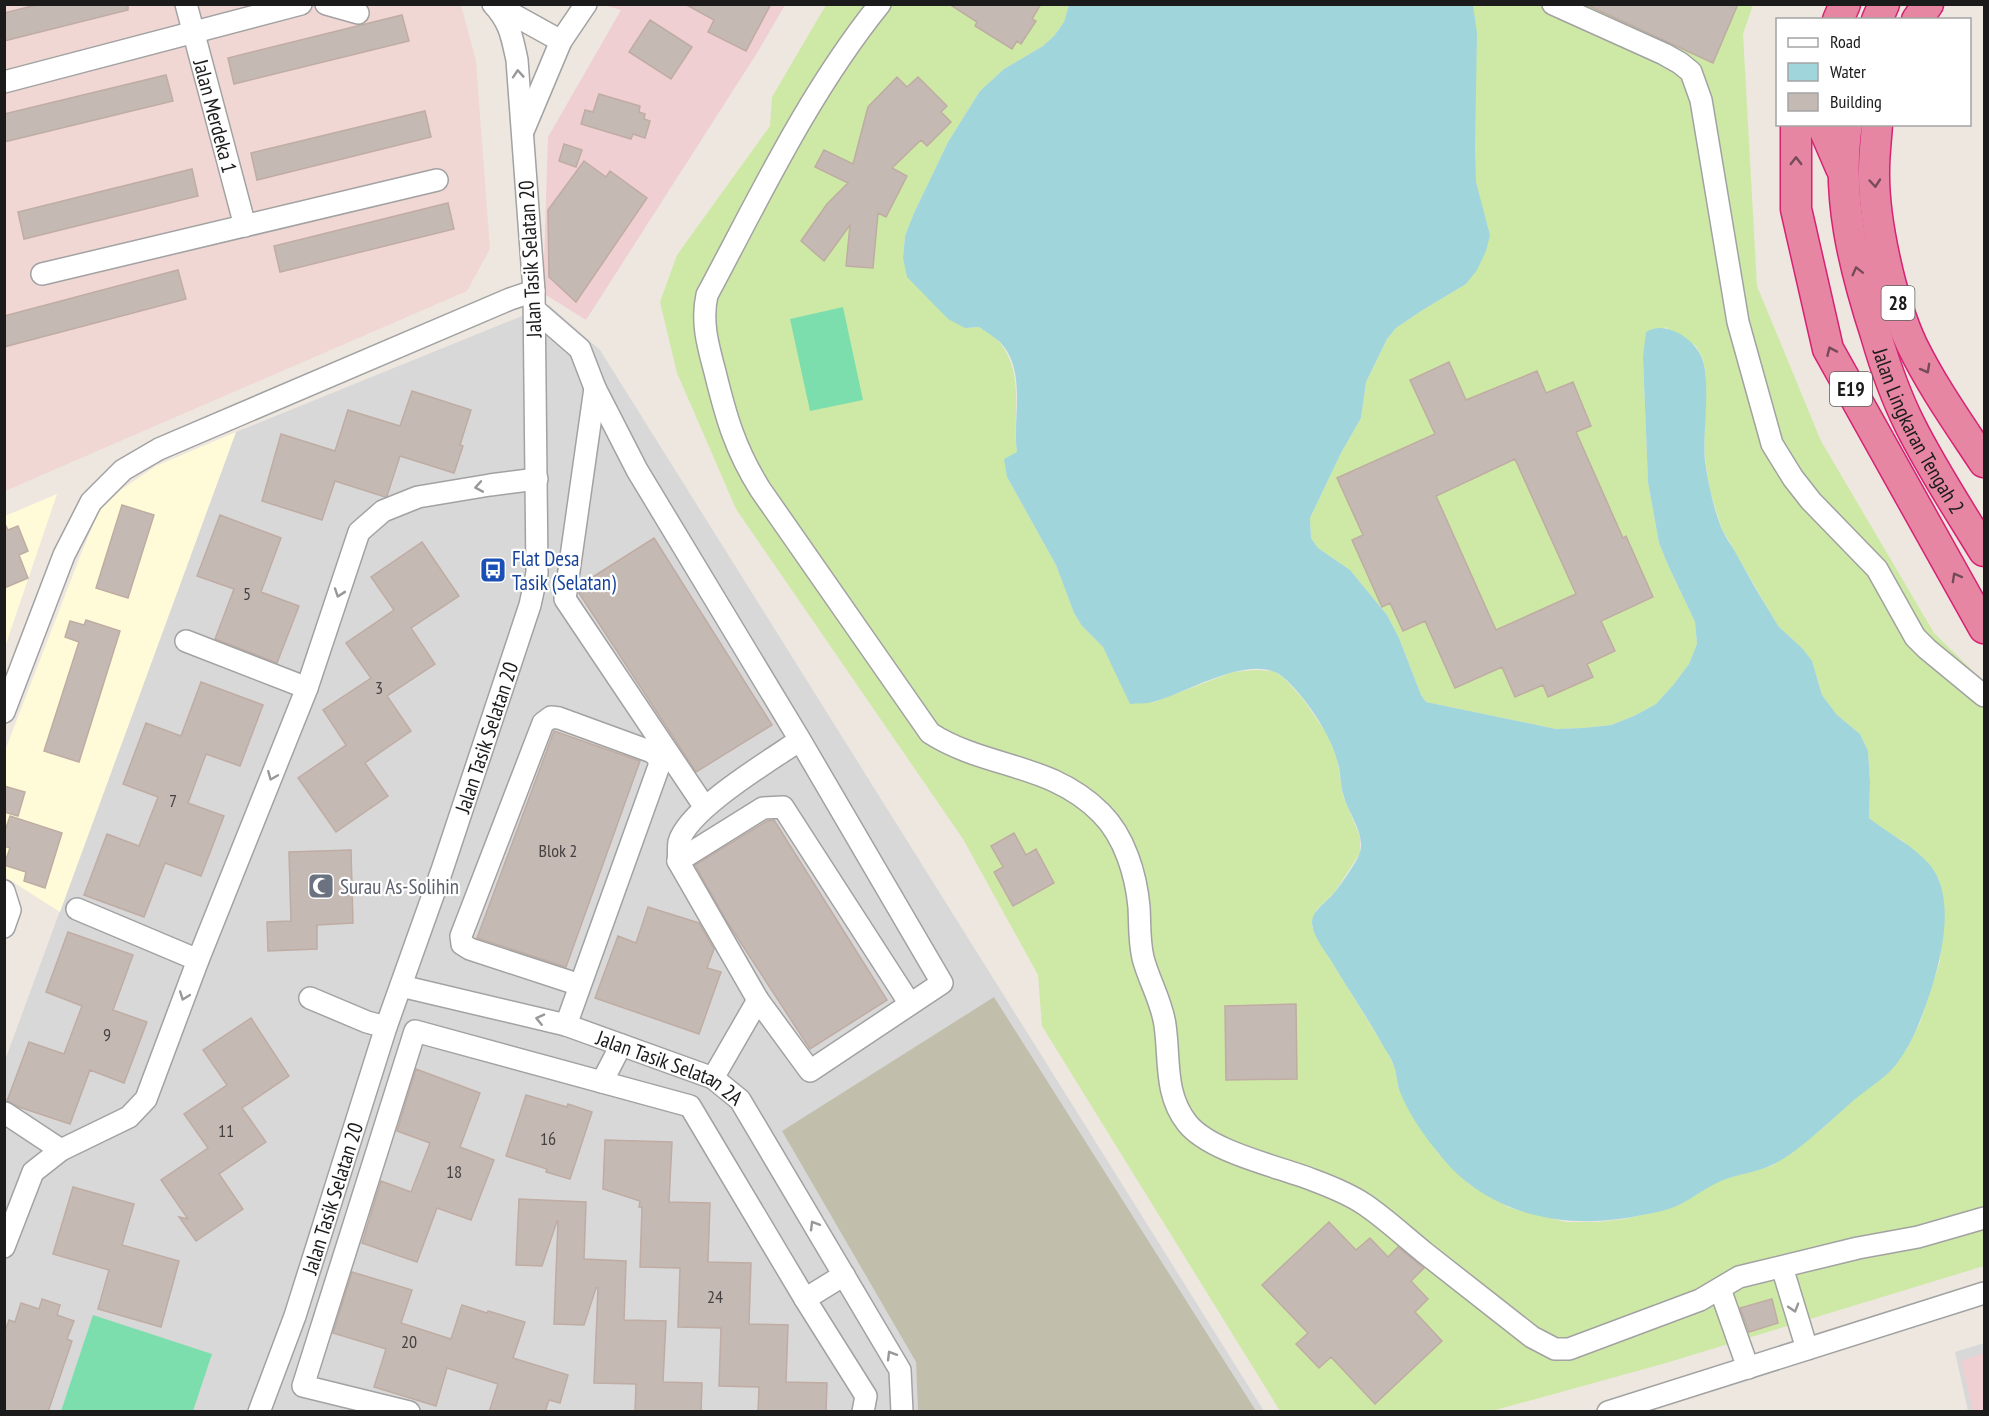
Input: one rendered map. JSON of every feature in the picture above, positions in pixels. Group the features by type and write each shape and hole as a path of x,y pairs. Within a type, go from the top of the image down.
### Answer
{"highway":[{"path":"1839,18 1845,4"},
{"path":"1878,18 1884,4"},
{"path":"1918,18 1928,4"},
{"name":"E19","path":"1796,126 1796,209 1828,349 1984,628"},
{"path":"1823,126 1844,173"},
{"name":"Jalan Lingkaran Tengah 2","path":"1847,126 1844,173 1846,208 1856,270 1886,367 1909,423 1984,551"},
{"name":"Jalan Lingkaran Tengah 2","path":"1877,126 1874,171 1877,215 1890,278 1900,310 1912,343 1928,374 1984,462"}],"street":[{"name":"Jalan Merdeka 1","path":"186,4 245,226"},
{"path":"4,82 194,34 301,4"},
{"path":"326,4 358,13"},
{"path":"495,4 561,40"},
{"path":"495,4 510,30 517,60 523,132"},
{"name":"Jalan Tasik Selatan 20","path":"259,1412 295,1316 386,1027 442,870 530,605 537,573 537,479 534,301 523,132 561,40 586,4"},
{"path":"880,4 846,49 796,127 707,295 704,311 705,330 727,422 736,447 760,489 930,733 963,750 1055,780 1074,791 1111,825 1125,853 1136,887 1140,945 1164,1021 1171,1096 1194,1131 1222,1149 1314,1180 1363,1203 1525,1331 1544,1345 1555,1349 1569,1348 1588,1342 1700,1300 1738,1277 1857,1248 1918,1237 1984,1218"},
{"path":"1553,4 1664,54 1690,72 1701,100 1738,322 1772,444 1793,478 1811,501 1878,569 1915,637 1984,696"},
{"path":"42,274 437,180"},
{"path":"4,712 64,555 91,502 123,470 159,449 510,299 534,301 580,350 595,387 637,470 800,740 942,983 810,1071 758,1000 678,861 679,841 688,825 704,806 800,740"},
{"path":"595,387 565,599 704,806"},
{"path":"4,1247 33,1172 61,1150 129,1117 146,1099 198,960 307,687 360,532 383,511 418,497 490,484 537,479"},
{"path":"186,641 307,687"},
{"path":"566,1025 659,766 659,758 652,752 559,718 550,717 543,723 461,936 462,944 470,949 580,985"},
{"path":"678,861 763,808 783,807 910,1004"},
{"path":"4,891 10,910 4,927"},
{"path":"77,909 198,960"},
{"name":"Jalan Tasik Selatan 2A","path":"401,986 566,1025 713,1078 740,1100 900,1371 902,1412"},
{"path":"310,998 367,1022 386,1027"},
{"path":"713,1078 758,1000"},
{"path":"409,1412 303,1386 415,1031 690,1106 805,1299 866,1396 863,1412"},
{"path":"602,1082 621,1045"},
{"path":"5,1113 61,1150"},
{"path":"1782,1267 1807,1349"},
{"path":"805,1299 844,1275"},
{"path":"1720,1289 1748,1368"},
{"path":"1608,1412 1984,1293"}],"shaded area":[{"path":"5,5 461,5 476,61 490,249 467,291 5,491"},
{"path":"604,5 785,5 757,53 586,320 543,293 548,137 621,10"},
{"path":"549,305 600,350 1264,1411 5,1411 4,1063 236,432"},
{"path":"236,432 60,912 5,877 4,753 99,511 122,489 156,466"},
{"path":"57,494 5,647 5,516"},
{"path":"994,997 1256,1411 918,1411 916,1362 782,1131"},
{"path":"1984,1343 1984,1411 1968,1411 1955,1352"},
{"path":"1984,1353 1984,1411 1973,1411 1961,1361"}],"green space":[{"path":"826,5 1069,5 1064,22 1054,36 1043,46 1004,69 980,91 948,142 914,213 905,236 903,258 965,328 979,327 988,333 999,341 1008,357 1015,383 1017,452 1012,456 1007,477 1056,565 1074,613 1082,626 1103,647 1111,663 1152,703 1233,672 1274,671 1284,678 1303,699 1327,734 1337,759 1343,796 1360,837 1360,853 1334,893 1316,910 1312,927 1386,1050 1395,1068 1398,1087 1437,1152 1469,1184 1510,1208 1566,1222 1598,1222 1625,1219 1679,1205 1707,1187 1727,1178 1772,1166 1822,1129 1906,1050 1920,1023 1940,961 1943,900 1939,880 1929,865 1903,841 1869,818 1868,751 1860,734 1837,715 1822,695 1817,677 1802,648 1779,627 1722,529 1710,491 1705,458 1706,378 1703,359 1696,346 1665,327 1643,357 1648,482 1659,543 1695,622 1697,644 1689,664 1674,684 1656,704 1634,716 1611,725 1556,729 1426,702 1387,615 1350,570 1318,548 1311,538 1310,518 1341,453 1361,418 1366,382 1387,339 1396,328 1466,284 1490,235 1477,188 1474,159 1476,49 1473,5 1753,5 1743,34 1757,286 1821,441 1934,633 1984,682 1984,1266 1666,1363 1492,1411 1280,1411 1042,1026 1038,975 963,839 736,509 677,373 660,302 677,255 770,126 772,97"},
{"path":"843,307 863,400 810,411 790,319"},
{"path":"93,1315 212,1354 193,1411 61,1411"}],"water":[{"path":"1069,5 1473,5 1477,33 1476,182 1490,235 1486,251 1477,270 1466,284 1396,328 1387,339 1366,382 1361,418 1341,453 1310,518 1311,538 1318,548 1350,570 1387,615 1426,702 1556,729 1583,728 1611,725 1634,716 1656,704 1674,684 1689,664 1697,644 1695,622 1659,543 1648,482 1643,357 1646,332 1661,328 1670,330 1685,337 1697,349 1706,378 1705,461 1713,503 1723,531 1779,627 1802,648 1812,661 1822,695 1837,715 1860,734 1868,751 1869,818 1909,846 1930,865 1938,878 1945,909 1942,944 1931,990 1912,1039 1901,1057 1886,1075 1780,1161 1765,1168 1731,1177 1679,1205 1613,1220 1556,1219 1528,1213 1502,1204 1478,1190 1456,1172 1416,1122 1400,1092 1391,1059 1315,934 1312,923 1314,914 1334,893 1351,869 1359,855 1361,840 1346,804 1334,749 1307,704 1283,677 1270,670 1254,669 1218,677 1153,702 1130,704 1103,647 1082,626 1074,613 1056,565 1007,477 1004,459 1017,452 1016,380 1008,353 999,341 979,327 965,328 948,319 907,277 903,258 905,236 914,213 948,142 980,91 1004,69 1043,46 1054,36 1064,22"}],"building":[{"path":"40,4 128,4 128,10 4,41 4,13"},
{"path":"685,4 771,4 746,51 708,32 714,20"},
{"path":"949,4 1041,4 1032,19 1036,21 1021,44 1017,41 1012,49 975,26 977,22"},
{"path":"1585,4 1738,4 1713,63"},
{"path":"402,15 409,41 234,84 228,58"},
{"path":"650,20 692,47 671,79 629,52"},
{"path":"166,75 173,101 4,142 4,114"},
{"path":"897,77 907,87 918,77 947,106 941,112 951,122 927,146 921,140 892,168 907,176 886,217 878,213 873,268 846,266 850,225 824,261 801,241 827,204 848,183 815,167 824,150 853,164 868,107"},
{"path":"599,94 640,106 639,112 645,114 644,119 650,121 645,138 633,134 631,139 581,124 585,110 593,112"},
{"path":"425,111 431,137 257,180 251,153"},
{"path":"564,144 582,150 576,167 559,161"},
{"path":"584,161 606,177 610,171 647,198 576,302 549,277 548,210"},
{"path":"192,169 198,196 24,239 18,212"},
{"path":"448,203 454,229 280,272 274,246"},
{"path":"178,270 186,299 4,347 4,316"},
{"path":"1449,362 1466,400 1537,371 1546,393 1573,382 1591,426 1576,432 1623,538 1626,536 1653,597 1601,621 1615,651 1587,664 1593,677 1548,697 1543,685 1515,697 1502,667 1455,688 1425,621 1403,631 1390,603 1382,607 1352,540 1363,535 1337,478 1435,434 1410,380","holes":["1515,459 1576,594 1496,630 1436,496"]},
{"path":"412,391 471,410 454,473 400,456 387,496 335,481 322,520 262,501 281,434 335,451 348,410 400,426"},
{"path":"122,505 154,515 128,598 96,588"},
{"path":"220,515 281,538 261,592 299,606 277,663 215,639 234,589 197,576"},
{"path":"4,522 8,530 18,526 28,551 19,555 28,578 4,588"},
{"path":"654,538 772,725 696,772 579,593 580,585"},
{"path":"422,542 459,596 411,628 435,664 387,696 411,731 365,763 388,796 336,832 298,778 346,745 323,710 371,678 346,643 394,610 371,577"},
{"path":"86,620 120,631 79,762 44,751 79,642 65,637 70,621 84,625"},
{"path":"201,682 263,705 240,766 206,754 188,803 224,816 201,876 165,863 144,917 84,895 107,834 139,846 158,797 123,784 146,723 181,736"},
{"path":"554,731 640,761 566,967 477,938"},
{"path":"4,786 25,792 18,816 4,812"},
{"path":"10,816 62,833 45,888 24,881 26,872 4,865 10,848 4,846 4,834"},
{"path":"774,820 887,1000 810,1049 726,920 695,865 767,821"},
{"path":"1014,833 1026,855 1036,849 1054,883 1013,906 994,872 1003,867 991,846"},
{"name":"Surau As-Solihin","path":"351,850 353,923 317,925 317,949 268,951 267,922 291,921 289,852"},
{"path":"648,907 699,923 714,949 707,968 721,972 699,1034 595,998 618,936 636,943"},
{"path":"68,932 133,955 113,1010 147,1022 124,1083 90,1070 70,1124 7,1101 29,1042 64,1054 82,1006 46,992"},
{"path":"1296,1004 1297,1079 1226,1080 1225,1006"},
{"path":"251,1018 289,1076 242,1108 266,1142 219,1174 243,1209 196,1241 179,1217 188,1219 161,1180 208,1148 184,1114 227,1085 203,1050"},
{"path":"416,1069 480,1093 460,1147 494,1160 471,1220 437,1208 417,1262 362,1243 381,1181 411,1192 430,1143 397,1131"},
{"path":"526,1095 592,1112 570,1179 506,1156"},
{"path":"605,1140 672,1142 669,1202 710,1203 708,1262 751,1263 749,1324 788,1325 786,1382 827,1383 826,1412 758,1412 759,1387 719,1386 721,1328 678,1327 680,1268 640,1267 642,1207 639,1207 640,1201 603,1189"},
{"path":"73,1187 134,1204 122,1245 179,1261 161,1327 98,1309 109,1270 53,1254"},
{"path":"519,1199 586,1202 584,1259 626,1261 624,1320 666,1321 663,1382 702,1383 701,1412 635,1412 636,1384 594,1383 598,1288 596,1288 584,1325 554,1324 558,1221 542,1266 516,1265"},
{"path":"1329,1222 1356,1250 1370,1238 1388,1257 1398,1247 1424,1268 1411,1281 1428,1299 1415,1312 1442,1341 1375,1404 1331,1357 1319,1368 1296,1344 1308,1333 1262,1285"},
{"path":"352,1272 412,1290 401,1323 451,1339 462,1305 525,1322 513,1358 568,1375 560,1403 549,1400 545,1412 489,1412 498,1384 447,1368 436,1406 374,1387 386,1349 333,1333"},
{"path":"42,1299 60,1305 57,1315 74,1321 67,1339 72,1341 48,1412 4,1412 4,1334 9,1320 15,1322 21,1303 39,1309"},
{"path":"1772,1299 1778,1323 1749,1332 1740,1308"}],"place":[{"name":"Flat Desa Tasik (Selatan)","path":"493,570"},
{"name":"Surau As-Solihin","path":"321,886"}]}
